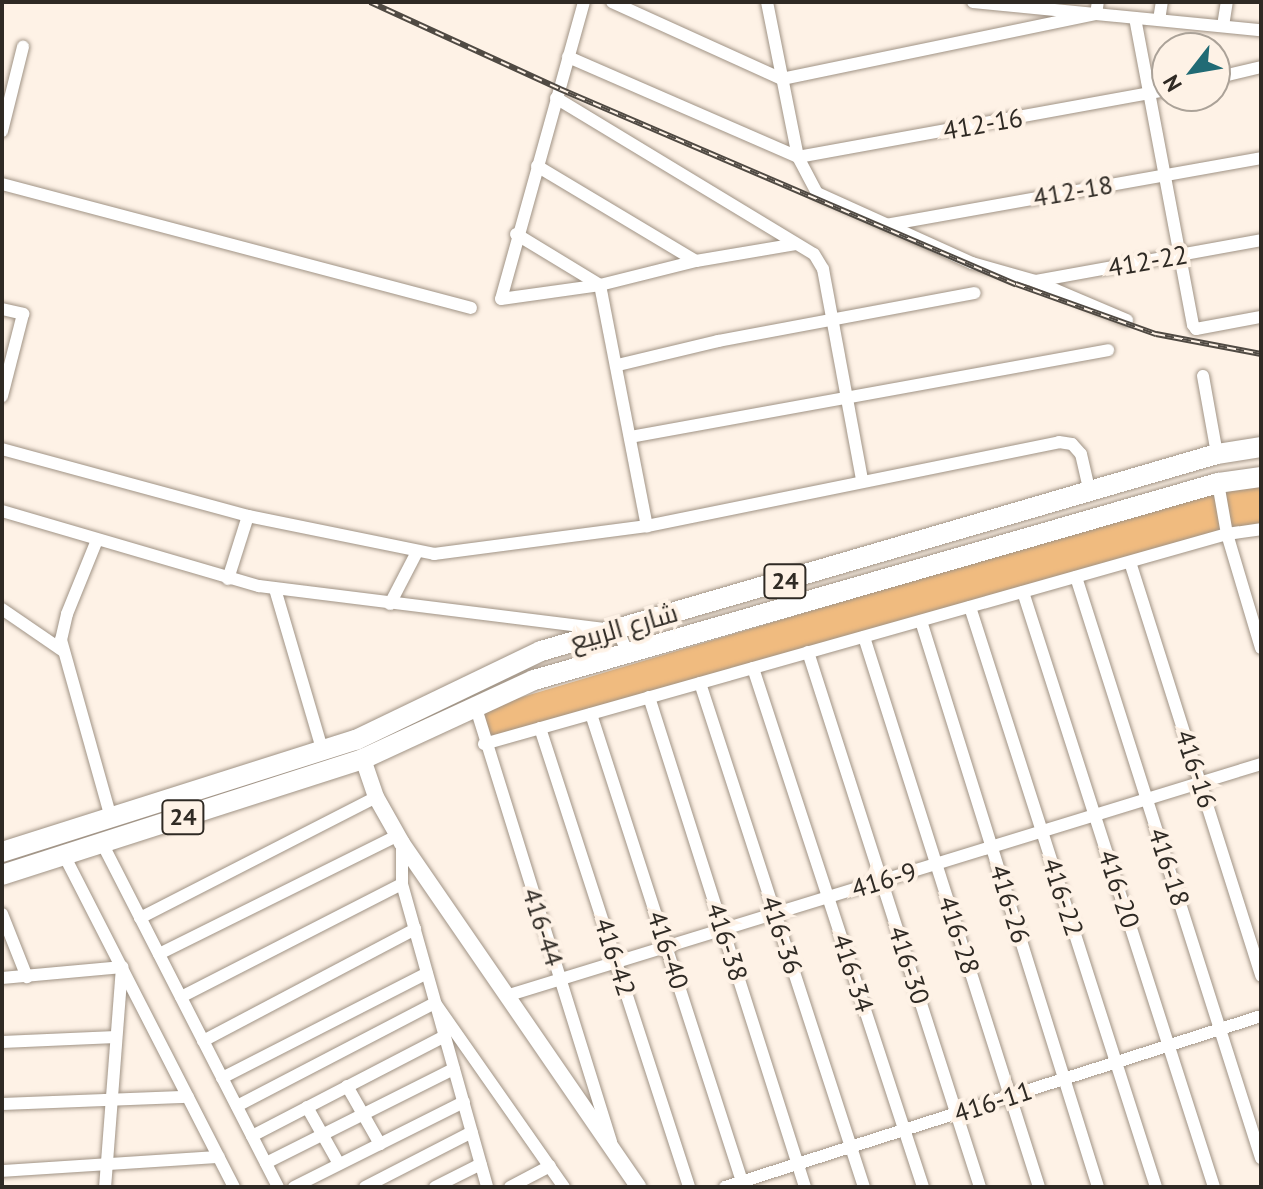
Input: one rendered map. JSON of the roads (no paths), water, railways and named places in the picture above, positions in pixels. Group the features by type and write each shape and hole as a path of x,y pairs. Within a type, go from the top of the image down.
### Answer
{"main road":[{"name":"شارع الربيع","path":"2,852 323,752 386,727 541,651 1217,454 1261,447"},
{"name":"شارع الربيع","path":"2,875 363,759 534,680 1218,483 1261,477"}],"street":[{"path":"584,2 516,234 501,299 600,285 696,261 796,244"},
{"path":"612,2 782,79 1097,8"},
{"path":"767,2 798,157 817,193 972,263 1035,281 1127,320"},
{"path":"973,2 1097,8 1135,18 1261,30"},
{"path":"1159,20 1162,2"},
{"path":"1223,26 1227,2"},
{"path":"1135,18 1196,329 1261,317"},
{"path":"2,131 23,47"},
{"path":"568,57 798,157"},
{"path":"1231,74 1261,67"},
{"name":"412-16","path":"798,157 1149,94"},
{"path":"556,98 814,254 823,269 862,479"},
{"name":"412-18","path":"885,225 1261,158"},
{"path":"537,166 696,261"},
{"path":"2,184 471,308"},
{"path":"516,234 600,285 647,526"},
{"name":"412-22","path":"1035,281 1261,240"},
{"path":"618,365 718,341 975,293"},
{"path":"2,309 23,314 2,395"},
{"path":"630,437 1108,350"},
{"path":"1203,376 1217,454"},
{"path":"2,449 248,516 417,552 448,554 647,526 862,479 1059,442 1072,444 1081,454 1090,493"},
{"path":"1218,483 1227,534 1261,648"},
{"path":"2,511 228,579 275,589 610,630 621,638 628,653"},
{"path":"228,579 248,516"},
{"path":"484,744 1227,534 1261,529"},
{"path":"97,540 63,625 63,651 111,818"},
{"path":"390,604 417,552"},
{"name":"416-16","path":"1130,562 1261,976"},
{"name":"416-18","path":"1076,577 1261,1158"},
{"path":"275,589 323,752"},
{"name":"416-20","path":"1023,592 1214,1187"},
{"name":"416-22","path":"970,607 1156,1187"},
{"path":"2,609 63,651"},
{"name":"416-26","path":"921,621 1098,1187"},
{"name":"416-28","path":"864,637 1039,1187"},
{"name":"416-30","path":"808,652 980,1187"},
{"name":"416-34","path":"753,668 923,1187"},
{"name":"416-36","path":"700,683 864,1187"},
{"name":"416-38","path":"649,697 805,1187"},
{"name":"416-44","path":"475,705 484,744 613,1149"},
{"name":"416-40","path":"591,714 743,1184"},
{"name":"416-42","path":"540,728 689,1187"},
{"path":"363,759 376,797 400,840 638,1187"},
{"name":"416-9","path":"506,996 1261,764"},
{"path":"140,918 376,797"},
{"path":"400,840 402,884 487,1187"},
{"path":"159,954 400,840"},
{"path":"102,843 278,1187"},
{"path":"64,855 234,1187"},
{"path":"181,997 402,884"},
{"path":"2,914 27,977"},
{"path":"203,1041 415,929"},
{"path":"2,978 122,967"},
{"path":"105,1187 122,967"},
{"path":"222,1078 427,973"},
{"path":"237,1106 435,1003"},
{"path":"435,1003 564,1187"},
{"name":"416-11","path":"725,1187 743,1184 1261,1016"},
{"path":"252,1136 445,1036"},
{"path":"2,1042 116,1037"},
{"path":"266,1163 454,1069"},
{"path":"347,1086 380,1144"},
{"path":"2,1104 112,1097 188,1097"},
{"path":"294,1187 464,1102"},
{"path":"307,1107 339,1164"},
{"path":"365,1187 472,1132"},
{"path":"2,1171 106,1167 219,1157"},
{"path":"435,1187 481,1164"},
{"path":"510,1187 550,1166"}],"railway":[{"path":"370,2 560,89 1016,284 1156,334 1261,354"}]}
